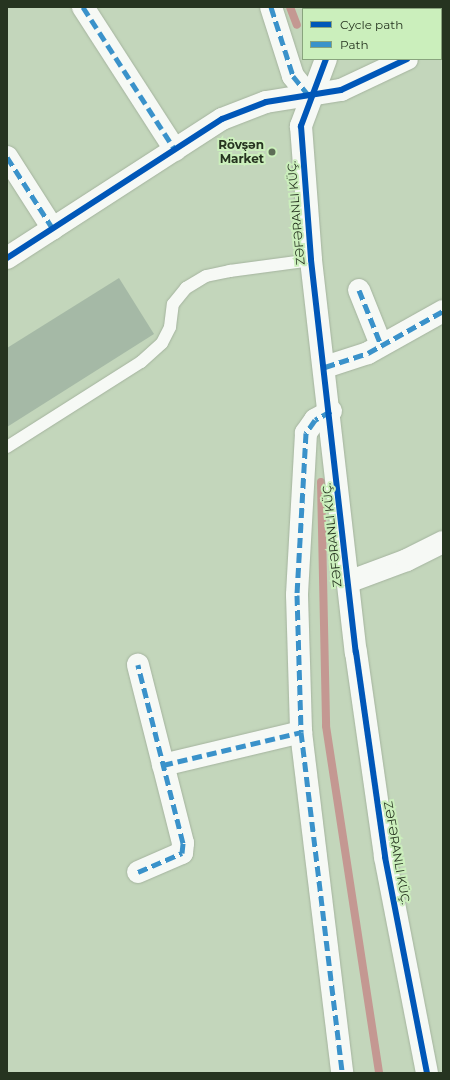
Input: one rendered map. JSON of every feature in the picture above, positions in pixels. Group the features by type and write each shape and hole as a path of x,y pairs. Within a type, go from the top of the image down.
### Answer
{"street":[{"path":"82,7 175,150"},
{"path":"271,7 293,76 310,97"},
{"path":"326,60 303,112 300,141 311,260 331,411 348,582 385,857 427,1073"},
{"path":"7,258 222,119 247,108 341,90 405,60"},
{"path":"7,157 53,229"},
{"path":"359,290 381,345"},
{"path":"325,367 381,345 443,311"},
{"path":"331,411 315,420 306,433 303,458 297,595 301,732 342,1073"},
{"path":"348,582 407,560 443,542"},
{"path":"138,664 183,843 182,853 138,872"},
{"path":"164,765 301,732"}],"lane":[{"path":"7,447 141,362 162,343 170,327 173,304 186,288 206,276 230,271 311,260"}],"building":[{"path":"119,278 154,334 7,427 7,348"}],"waterway":[{"path":"290,7 297,25"},
{"path":"321,482 326,726 379,1073"}],"marked path":[{"path":"83,7 175,150"},
{"path":"271,7 293,76 310,97"},
{"path":"7,157 53,229"},
{"path":"359,290 381,345"},
{"path":"325,367 368,353 443,311"},
{"path":"331,411 315,420 306,433 297,595 301,732 342,1073"},
{"path":"138,665 183,843 182,853 138,872"},
{"path":"163,765 301,732"}],"cycle path":[{"name":"ZƏFƏRANLI KÜÇ.","path":"326,60 301,126 311,260 356,652 385,857 427,1073"},
{"path":"7,258 222,119 266,102 341,90 405,60"}],"place":[{"name":"Rövşən Market","path":"272,152"}]}
